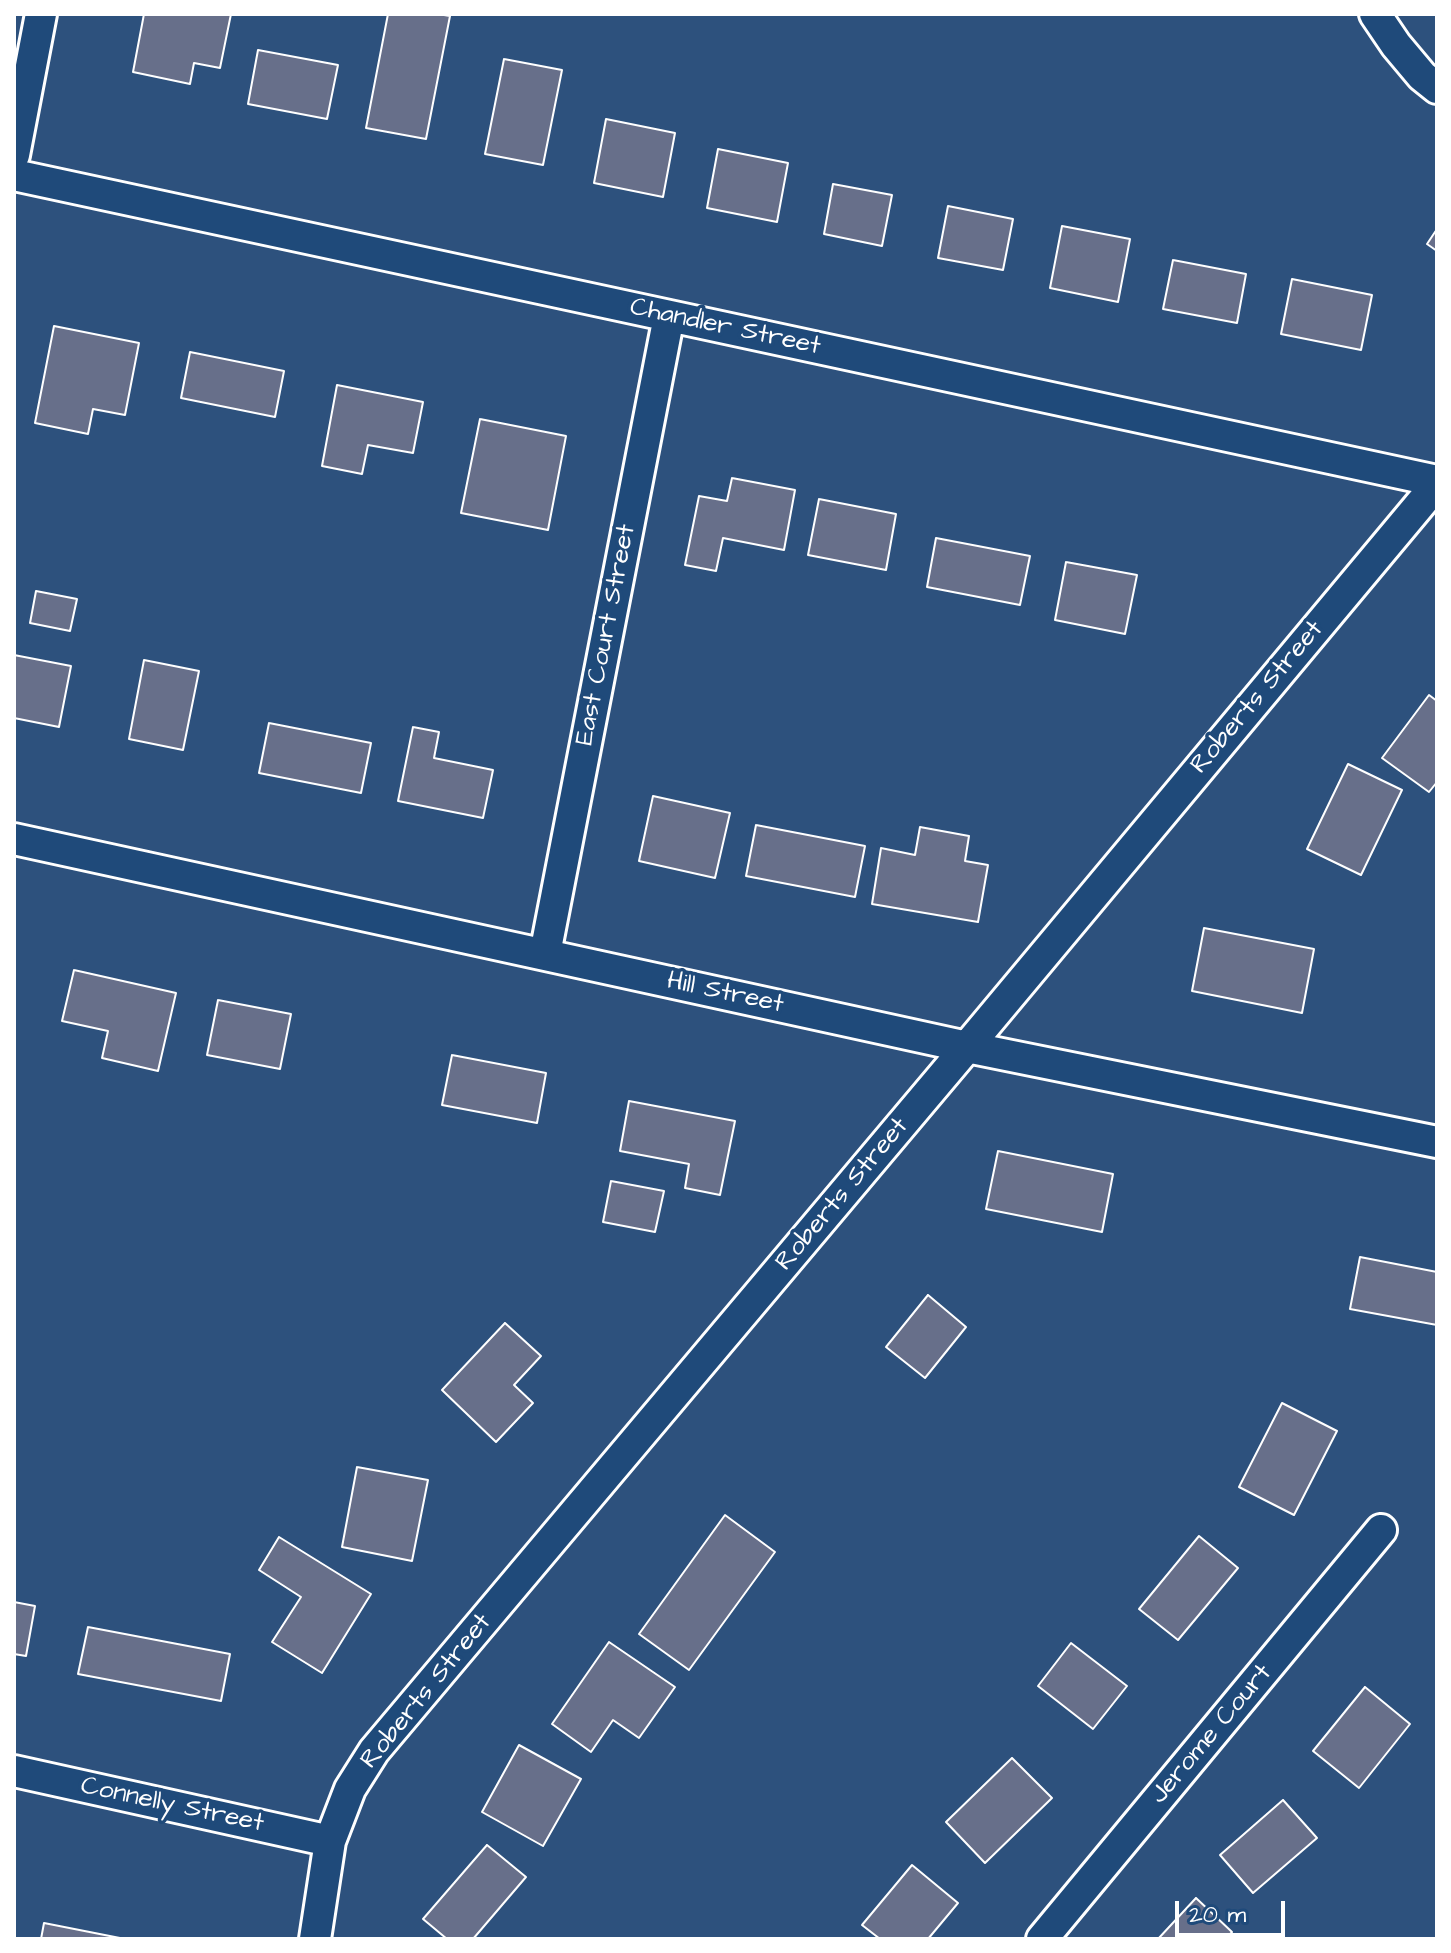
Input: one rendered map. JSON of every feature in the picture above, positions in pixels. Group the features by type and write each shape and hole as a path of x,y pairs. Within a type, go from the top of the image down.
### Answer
{"street":[{"path":"14,155 41,14"},
{"path":"1375,14 1396,45 1422,76 1437,88"},
{"name":"Chandler Street","path":"14,175 1437,482"},
{"name":"East Court Street","path":"545,954 669,316"},
{"name":"Roberts Street","path":"315,1939 330,1841 350,1789 374,1751 967,1047 1437,482"},
{"name":"Hill Street","path":"14,839 967,1047 1437,1142"},
{"name":"Jerome Court","path":"1042,1939 1381,1530"},
{"name":"Connelly Street","path":"14,1771 330,1841"}],"building":[{"path":"144,14 231,14 220,68 194,63 190,84 133,72"},
{"path":"388,14 450,16 426,139 366,128"},
{"path":"258,50 338,65 327,119 248,104"},
{"path":"504,59 562,70 543,165 485,154"},
{"path":"606,119 675,133 663,197 594,183"},
{"path":"718,149 788,163 777,222 707,208"},
{"path":"833,184 892,195 882,246 824,234"},
{"path":"948,206 1013,219 1003,270 938,258"},
{"path":"1062,226 1130,239 1118,302 1050,288"},
{"path":"1437,229 1437,251 1427,244"},
{"path":"1173,260 1246,274 1237,323 1163,309"},
{"path":"1292,279 1372,295 1361,350 1281,334"},
{"path":"54,326 139,343 125,415 93,409 88,434 35,423"},
{"path":"190,352 284,371 275,417 181,398"},
{"path":"337,385 423,402 413,453 368,445 362,474 322,466"},
{"path":"480,419 566,436 548,530 461,513"},
{"path":"732,478 795,490 784,550 723,538 716,571 685,565 699,496 727,501"},
{"path":"819,499 896,514 886,570 808,555"},
{"path":"936,538 1030,556 1020,605 927,587"},
{"path":"1066,562 1137,575 1125,634 1055,620"},
{"path":"36,591 77,599 70,631 30,623"},
{"path":"14,655 71,666 59,727 14,718"},
{"path":"144,660 199,671 183,750 129,739"},
{"path":"1429,695 1437,701 1437,782 1429,792 1382,758"},
{"path":"269,723 371,743 361,793 259,773"},
{"path":"413,727 439,732 434,758 493,770 483,818 398,801"},
{"path":"1348,764 1402,790 1361,875 1307,849"},
{"path":"653,796 730,813 715,878 639,861"},
{"path":"756,825 865,846 855,897 746,876"},
{"path":"920,827 969,836 965,861 988,865 978,922 872,904 881,848 915,855"},
{"path":"1204,928 1314,949 1302,1013 1192,991"},
{"path":"74,970 176,993 158,1071 102,1058 108,1031 62,1021"},
{"path":"218,1000 291,1014 280,1069 207,1055"},
{"path":"452,1055 546,1073 537,1123 442,1105"},
{"path":"629,1101 735,1121 720,1195 685,1188 689,1164 620,1151"},
{"path":"998,1151 1113,1174 1102,1232 986,1209"},
{"path":"611,1181 664,1191 655,1232 603,1222"},
{"path":"1360,1257 1437,1272 1437,1325 1350,1309"},
{"path":"928,1295 966,1327 925,1378 886,1347"},
{"path":"505,1323 541,1356 514,1385 533,1403 496,1442 442,1390"},
{"path":"1282,1403 1337,1431 1294,1515 1239,1487"},
{"path":"357,1467 428,1480 412,1561 342,1547"},
{"path":"725,1515 775,1552 689,1670 639,1634"},
{"path":"1199,1536 1238,1568 1178,1640 1139,1609"},
{"path":"279,1537 371,1594 322,1673 272,1642 301,1597 259,1570"},
{"path":"14,1602 35,1606 26,1656 14,1654"},
{"path":"88,1627 230,1654 221,1701 78,1674"},
{"path":"609,1642 675,1687 639,1738 613,1720 591,1752 552,1724"},
{"path":"1071,1643 1127,1686 1093,1729 1038,1686"},
{"path":"1365,1687 1410,1724 1359,1788 1313,1751"},
{"path":"519,1745 581,1779 543,1846 482,1812"},
{"path":"1012,1758 1052,1798 985,1863 946,1822"},
{"path":"1283,1800 1317,1838 1253,1893 1220,1855"},
{"path":"487,1845 526,1877 473,1939 447,1939 423,1919"},
{"path":"912,1865 958,1903 928,1939 880,1939 862,1925"},
{"path":"1196,1898 1232,1932 1226,1939 1158,1939"},
{"path":"44,1923 125,1939 41,1939"}]}
